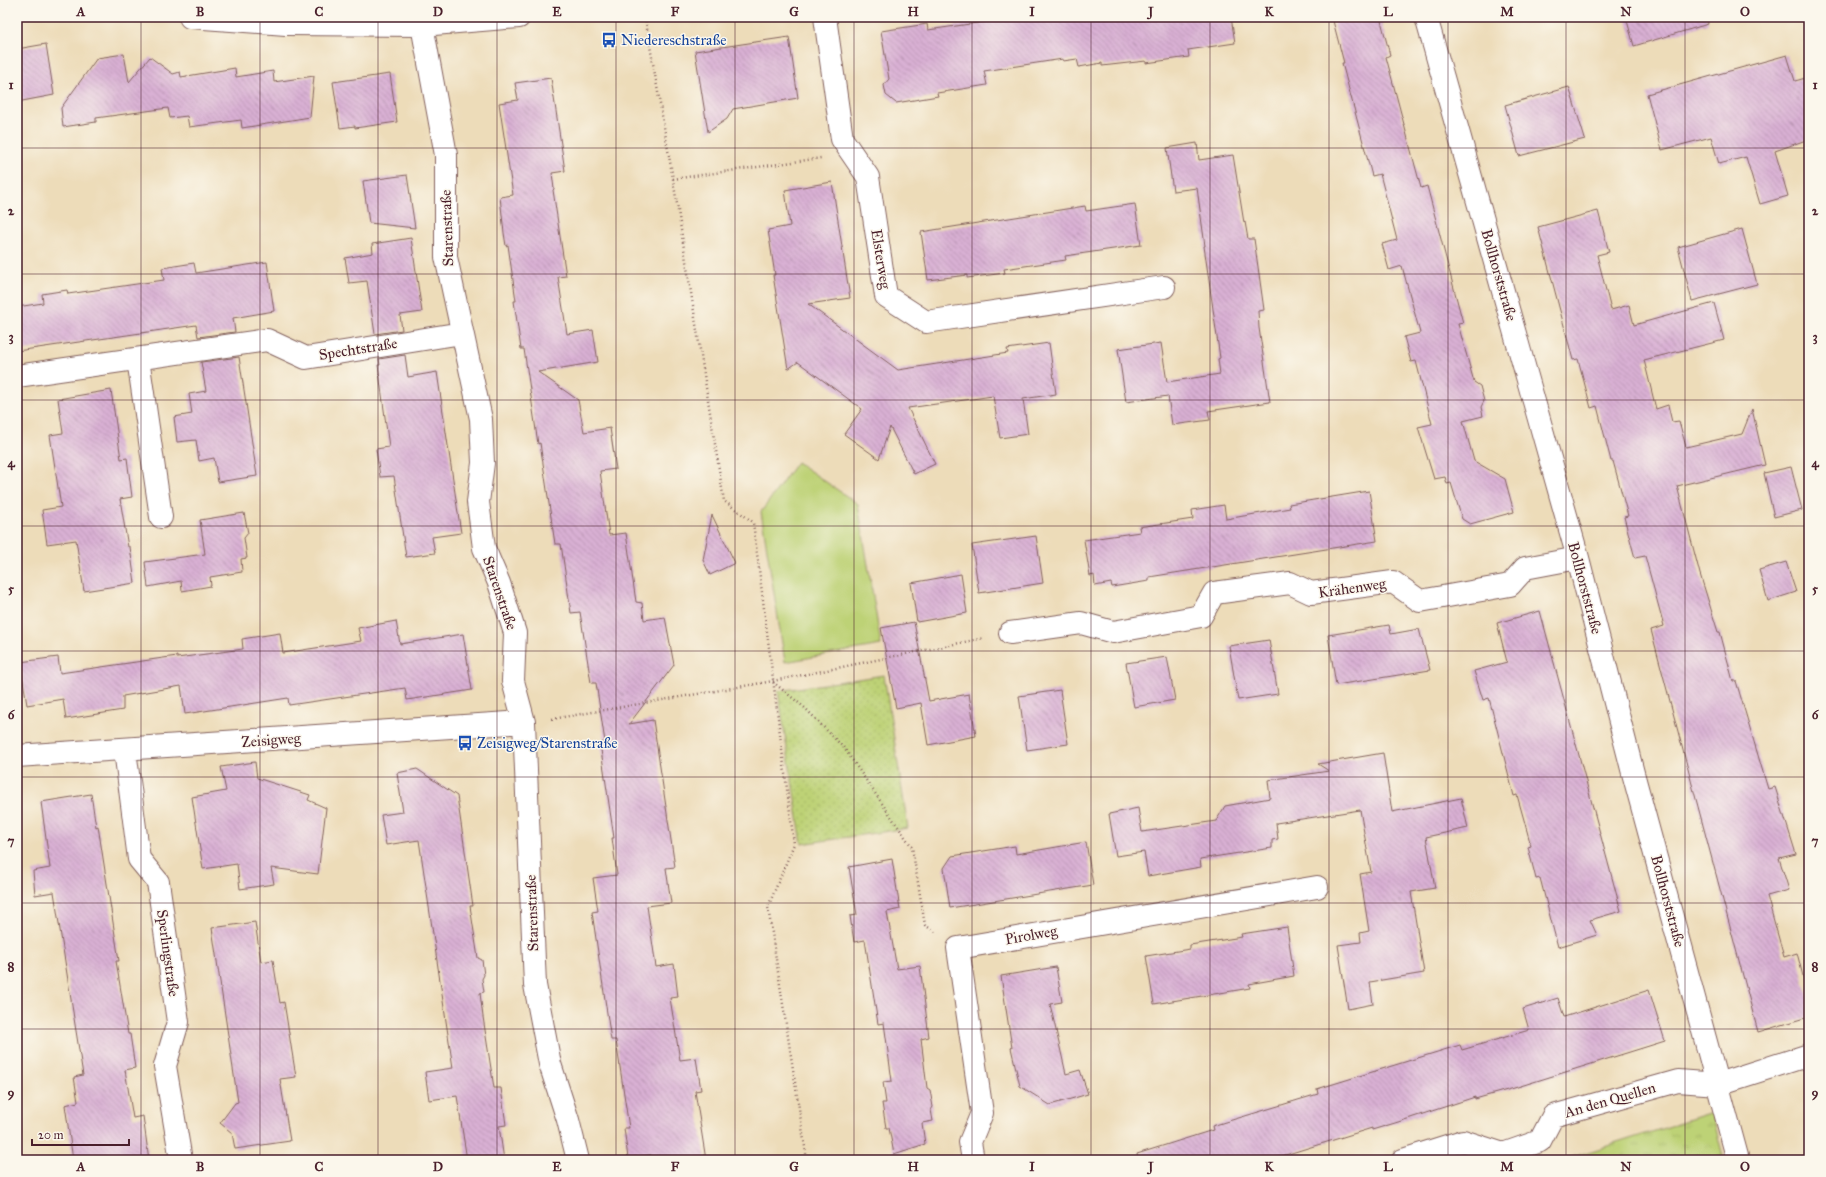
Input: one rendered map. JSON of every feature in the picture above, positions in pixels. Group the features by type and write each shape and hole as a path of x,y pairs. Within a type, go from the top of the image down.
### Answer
{"street":[{"path":"190,17 286,24 422,25 519,17"},
{"name":"Elsterweg","path":"825,17 842,139 868,177 886,296 926,322 1164,287"},
{"name":"Bollhorststraße","path":"1426,17 1578,558 1632,773 1738,1160"},
{"name":"Starenstraße","path":"422,25 446,155 446,257 481,419 483,463 478,502 484,548 499,583 515,633 513,681 524,722 535,985 550,1064 568,1120 578,1160"},
{"name":"Spechtstraße","path":"17,376 267,340 306,358 462,333"},
{"path":"138,359 161,517"},
{"name":"Krähenweg","path":"1010,633 1081,623 1113,632 1201,616 1214,593 1290,583 1312,593 1393,582 1420,601 1510,585 1525,568 1578,558"},
{"name":"Zeisigweg","path":"17,756 125,750 524,722"},
{"name":"Sperlingstraße","path":"125,750 139,859 158,882 178,1022 166,1066 181,1160"},
{"name":"Pirolweg","path":"958,948 1317,886"},
{"path":"958,948 982,1113 970,1142 973,1160"},
{"name":"An den Quellen","path":"1403,1160 1463,1141 1503,1154 1540,1141 1553,1116 1678,1081 1718,1084 1809,1055"}],"path":[{"path":"645,17 673,179 724,501 753,522 794,844 768,907 807,1160"},
{"path":"673,179 852,153"},
{"path":"524,722 573,716 773,681 1010,633"},
{"path":"773,681 806,708 844,748 912,848 925,925 958,948"}],"green space":[{"path":"797,462 858,504 881,645 785,662 761,512"},
{"path":"884,675 908,828 802,844 778,691"},
{"path":"1712,1113 1724,1160 1563,1160"}],"building":[{"path":"1019,17 1231,17 1235,43 1188,50 1189,57 1146,63 1146,61 1102,66 1102,63 1079,67 1077,59 1063,61 1063,59 984,71 987,85 937,93 938,96 896,103 886,95 884,85 889,79 881,31 927,24 928,30"},
{"path":"1332,17 1380,17 1390,55 1386,57 1421,188 1427,186 1463,323 1458,324 1474,382 1480,386 1484,401 1481,407 1483,416 1463,421 1474,461 1505,479 1514,512 1470,524 1462,519 1451,483 1447,484 1445,477 1434,479 1418,427 1432,424 1416,361 1411,362 1404,337 1420,333 1402,266 1389,270 1382,244 1397,240 1380,174 1372,176 1342,63 1344,63"},
{"path":"1626,17 1707,17 1708,24 1634,46"},
{"path":"789,37 798,98 733,109 727,119 708,132 695,51"},
{"path":"46,44 54,95 17,102 17,49"},
{"path":"124,54 129,82 150,57 173,74 180,72 181,77 235,68 236,77 273,71 274,82 314,76 310,117 242,128 241,120 189,127 187,116 170,118 168,108 96,118 96,122 63,127 61,108 97,58"},
{"path":"1787,55 1795,81 1809,77 1809,139 1775,151 1788,196 1760,204 1746,157 1719,164 1711,137 1662,150 1647,94"},
{"path":"390,74 397,122 355,128 355,126 340,128 333,82"},
{"path":"551,78 565,171 552,173 553,190 566,276 558,277 567,334 593,330 598,362 538,372 578,400 584,432 610,428 616,469 600,471 609,535 626,533 636,602 642,603 644,620 665,617 674,665 629,724 653,720 675,867 666,868 671,903 647,906 656,967 674,964 678,997 670,998 680,1060 696,1058 701,1090 695,1091 706,1160 653,1160 651,1155 628,1158 624,1128 629,1128 616,1040 611,1040 592,912 598,911 593,878 617,875 612,838 614,838 600,743 605,742 596,683 591,683 580,612 571,613 561,544 555,544 524,349 521,349 514,301 516,301 508,245 506,246 504,233 500,197 513,195 499,103 518,100 515,83"},
{"path":"1569,87 1585,139 1519,156 1505,105"},
{"path":"1197,143 1199,160 1233,155 1248,239 1254,239 1264,310 1258,311 1259,328 1270,402 1208,411 1210,420 1172,425 1168,396 1126,402 1118,349 1161,343 1167,382 1220,374 1218,359 1220,358 1197,188 1173,191 1167,148"},
{"path":"407,175 415,228 369,223 363,181"},
{"path":"832,182 850,298 808,304 898,370 1008,353 1007,349 1049,343 1056,394 1023,399 1028,434 1000,438 993,396 908,408 935,464 914,474 890,427 879,459 844,434 862,409 798,362 788,369 773,275 775,275 768,230 790,226 785,190"},
{"path":"1135,204 1141,245 1065,256 1066,260 1004,269 1005,273 967,278 967,275 928,280 921,232 1085,206 1086,211"},
{"path":"1598,211 1609,252 1597,255 1611,310 1629,305 1634,325 1714,303 1724,340 1644,360 1656,409 1668,405 1672,422 1679,421 1686,447 1742,434 1752,409 1765,465 1677,486 1700,574 1718,632 1720,632 1733,681 1736,681 1768,789 1775,787 1796,854 1779,858 1789,890 1767,896 1784,957 1797,953 1809,999 1809,1017 1758,1032 1651,630 1664,626 1645,556 1635,558 1624,517 1628,516 1613,461 1611,461 1597,406 1591,408 1578,359 1573,360 1538,227"},
{"path":"1742,229 1757,284 1692,301 1678,247"},
{"path":"411,238 422,312 400,315 402,330 375,334 367,281 349,283 345,258 373,253 372,244"},
{"path":"267,262 274,311 233,318 235,332 198,337 196,325 17,351 17,307 43,303 42,294 67,290 68,294 164,280 162,268 194,263 196,273"},
{"path":"405,355 408,377 437,372 461,533 432,537 435,553 406,557 394,476 380,477 376,449 389,447 378,365 380,365 379,359"},
{"path":"239,357 257,476 218,482 214,458 199,461 196,440 177,442 174,417 192,414 189,394 206,391 201,362"},
{"path":"111,390 121,459 127,458 132,497 120,499 128,547 130,547 135,583 84,591 76,540 47,544 42,510 61,507 50,435 63,433 58,399"},
{"path":"1791,467 1802,510 1774,517 1764,473"},
{"path":"1369,491 1377,541 1149,577 1149,581 1112,587 1111,583 1095,586 1094,575 1090,576 1084,540 1140,532 1139,527 1193,519 1192,510 1224,505 1226,519 1290,508 1289,504"},
{"path":"244,513 248,533 244,538 247,558 241,559 242,572 210,577 211,586 182,591 181,581 148,587 145,562 205,554 200,520"},
{"path":"712,515 735,563 710,575 703,560"},
{"path":"1036,536 1043,583 979,593 972,545"},
{"path":"1786,562 1796,592 1768,601 1759,570"},
{"path":"961,574 967,613 917,622 911,583"},
{"path":"1540,611 1621,911 1590,920 1597,935 1558,947 1540,878 1536,879 1528,847 1531,846 1517,795 1514,796 1489,698 1483,700 1474,671 1507,662 1497,623"},
{"path":"396,621 400,644 463,634 472,690 407,700 405,688 289,705 288,698 185,714 181,686 123,696 123,710 66,719 63,699 27,705 20,662 58,657 60,673 177,656 177,658 243,649 242,639 280,633 283,653 361,641 358,628"},
{"path":"914,622 929,701 969,694 976,736 928,745 921,703 896,708 881,628"},
{"path":"1389,625 1391,634 1419,629 1430,670 1336,685 1328,635"},
{"path":"1269,640 1278,694 1238,700 1229,646"},
{"path":"1167,657 1175,700 1134,707 1126,663"},
{"path":"1060,690 1068,744 1027,750 1019,696"},
{"path":"1383,753 1392,812 1461,798 1468,828 1426,837 1435,888 1411,892 1424,973 1370,982 1373,1004 1348,1009 1338,945 1361,942 1360,933 1369,931 1360,874 1371,872 1360,810 1276,823 1278,839 1272,840 1272,848 1200,859 1201,867 1148,876 1144,852 1116,856 1109,814 1138,808 1142,832 1216,821 1225,806 1270,798 1268,780 1329,771 1318,764"},
{"path":"255,762 257,778 310,795 308,800 326,808 318,874 271,868 274,884 240,889 237,864 203,869 192,797 226,791 221,767"},
{"path":"417,769 457,796 473,906 470,906 478,958 482,960 484,975 482,979 484,992 480,993 483,1017 494,1088 501,1088 506,1125 499,1126 504,1160 467,1160 457,1096 429,1100 425,1072 453,1068 419,840 386,845 381,815 403,812 397,773"},
{"path":"91,794 96,827 98,826 119,961 116,961 135,1068 125,1070 133,1118 143,1116 149,1160 73,1160 65,1105 78,1102 74,1077 83,1075 54,892 35,895 33,871 50,868 41,802"},
{"path":"1086,842 1093,885 950,908 944,868 952,856 1015,846 1016,854"},
{"path":"892,859 900,909 887,912 897,969 920,966 929,1037 921,1039 927,1088 930,1090 933,1107 931,1110 933,1121 922,1123 925,1144 894,1154 889,1128 886,1128 882,1103 886,1103 883,1082 892,1081 884,1023 878,1024 865,940 854,942 850,916 857,915 849,867"},
{"path":"255,922 261,962 273,960 280,1003 284,1002 296,1077 280,1079 290,1141 235,1149 232,1133 220,1123 235,1103 238,1102 212,928"},
{"path":"1287,927 1294,976 1249,984 1250,988 1154,1004 1146,956 1190,949 1190,945 1242,937 1241,934"},
{"path":"1056,967 1062,1002 1050,1004 1066,1074 1080,1070 1088,1094 1050,1105 1020,1086 1011,1048 1001,976"},
{"path":"1649,990 1665,1041 1511,1089 1475,1099 1475,1097 1395,1123 1372,1130 1372,1128 1269,1160 1138,1160 1137,1154 1213,1130 1212,1126 1318,1094 1317,1089 1460,1045 1462,1050 1529,1030 1523,1009 1558,998 1564,1017"}],"place":[{"name":"Niedereschstraße","path":"609,40"},
{"name":"Zeisigweg/Starenstraße","path":"465,743"}]}
